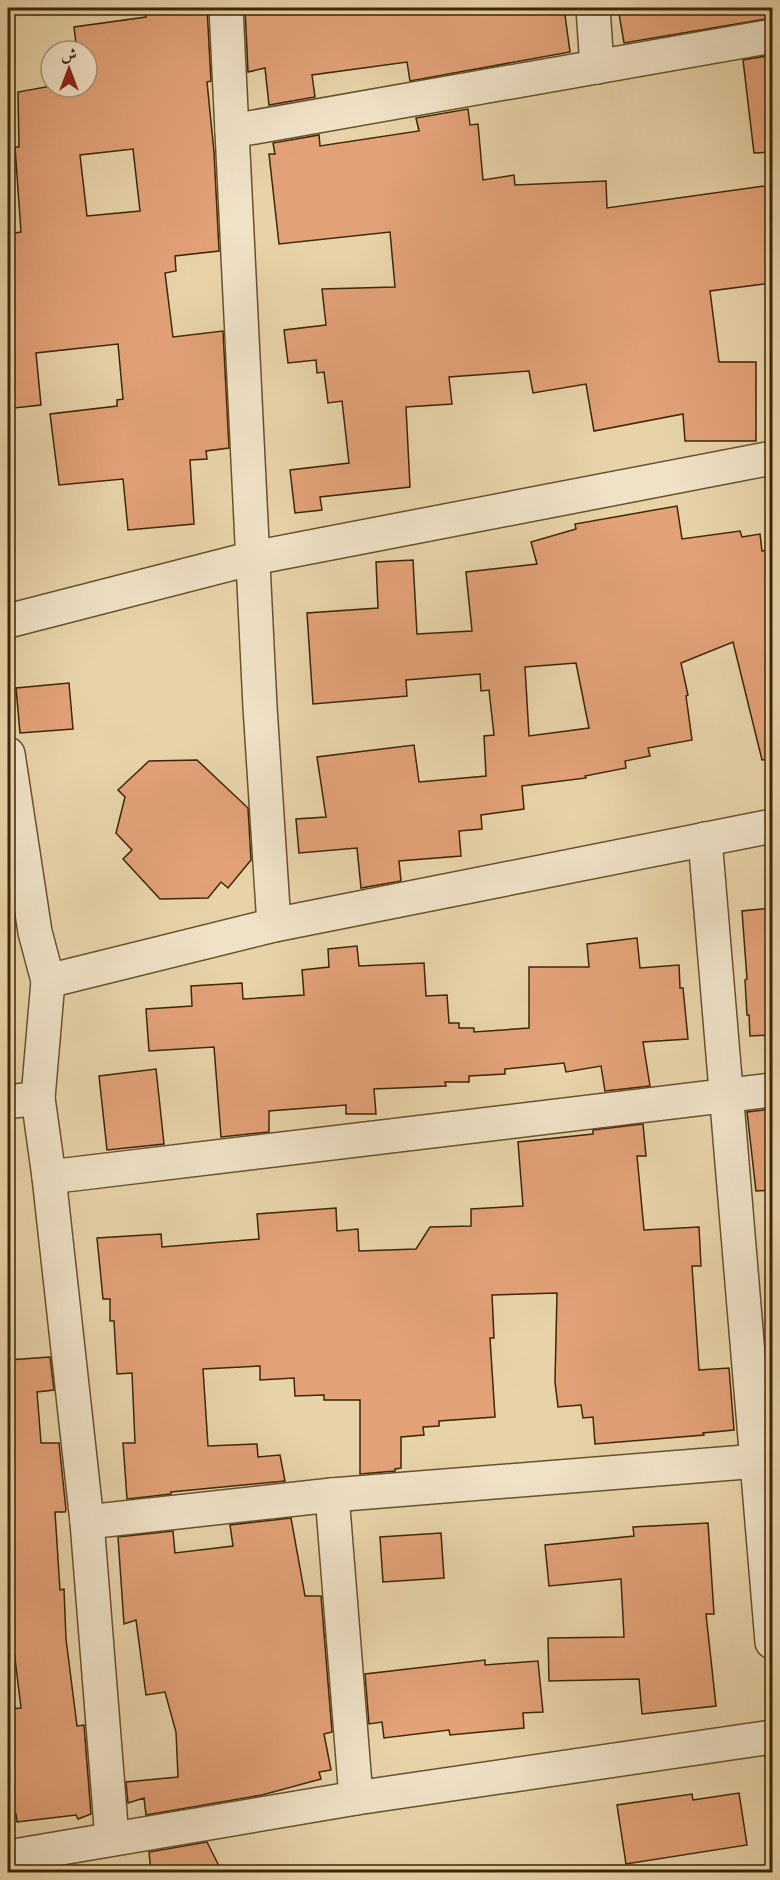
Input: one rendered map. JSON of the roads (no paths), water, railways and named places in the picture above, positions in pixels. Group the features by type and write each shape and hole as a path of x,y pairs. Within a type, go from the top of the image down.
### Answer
{"street":[{"path":"226,8 274,925"},
{"path":"593,8 597,66"},
{"path":"232,132 772,36"},
{"path":"8,621 253,558 772,458"},
{"path":"8,754 21,933 48,981 23,1100 49,1177 87,1522 112,1839"},
{"path":"48,981 274,925 772,826"},
{"path":"705,839 727,1097 762,1441 772,1641"},
{"path":"49,1177 772,1090"},
{"path":"87,1522 332,1495 762,1441"},
{"path":"332,1495 356,1798"},
{"path":"8,1857 356,1798 772,1737"}]}
